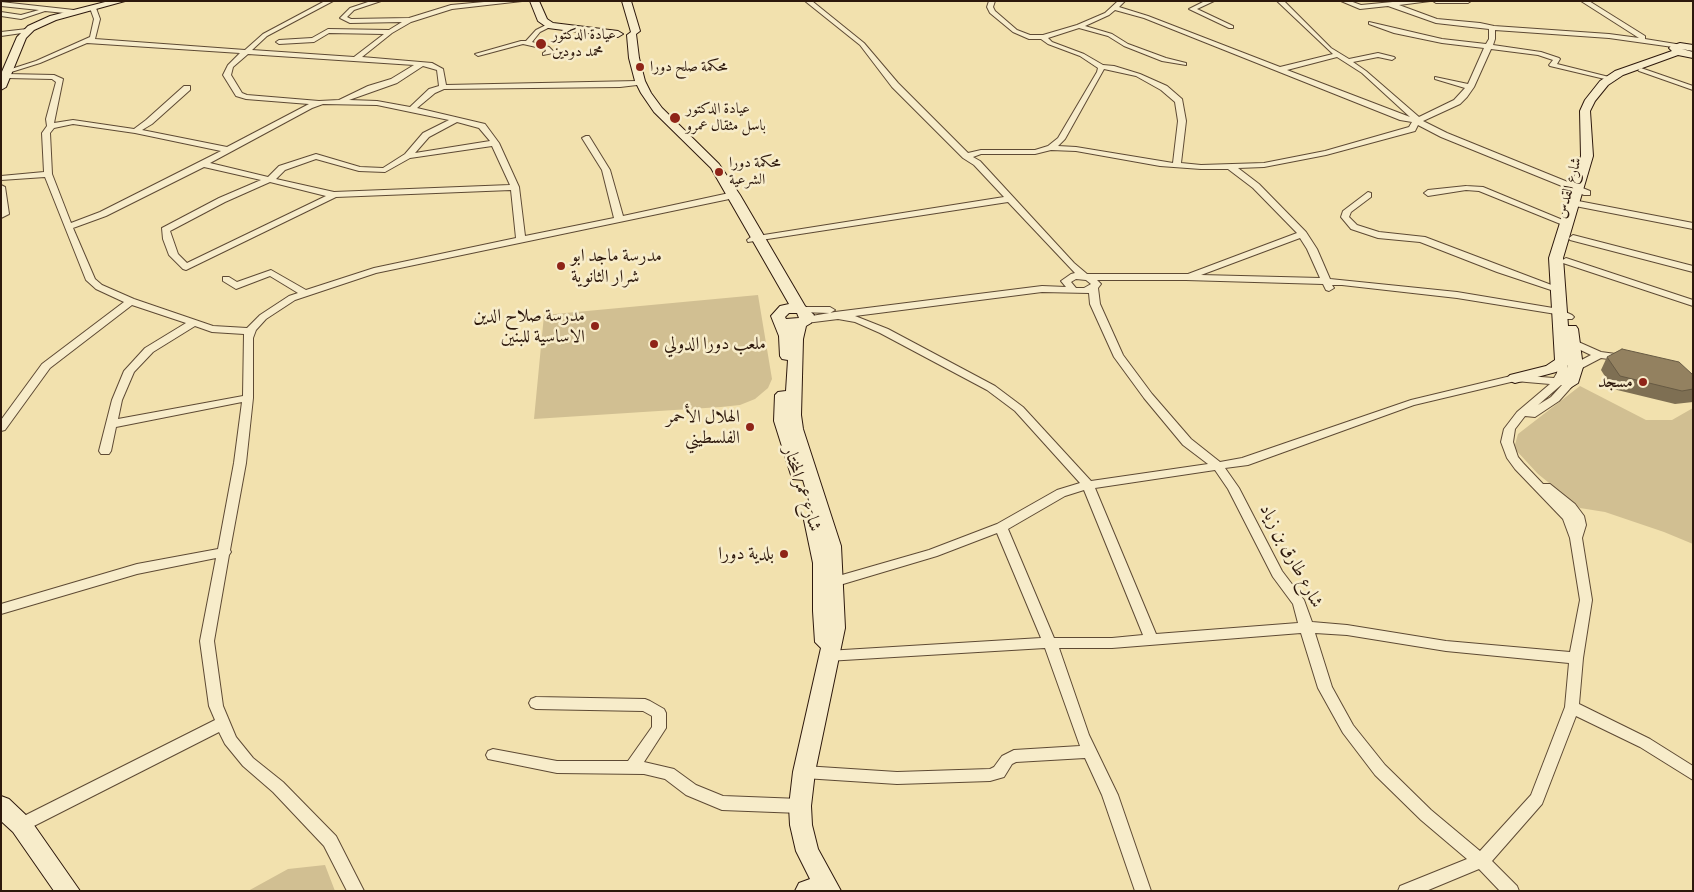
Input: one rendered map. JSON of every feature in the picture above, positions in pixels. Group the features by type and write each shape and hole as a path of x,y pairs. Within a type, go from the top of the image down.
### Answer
{"main road":[{"name":"شارع عمر المختار","path":"625,32 623,41 634,83 651,110 707,167 730,195"}],"street":[{"path":"1,86 22,36 27,31 42,22 121,1"},
{"path":"330,1 265,36 230,66 227,75 240,94 261,99 342,101 412,109 482,126 495,143 515,187 521,240"},
{"path":"378,1 352,9 343,18 350,21 410,20"},
{"path":"356,59 390,32 410,20 451,7 518,1"},
{"path":"534,1 543,21 550,25 625,32"},
{"path":"540,1 549,18 557,24 625,32"},
{"path":"618,1 625,32"},
{"path":"625,32 626,1"},
{"path":"808,1 862,44 895,85 966,156 977,163 1065,268 1068,278 1067,284 1095,304"},
{"path":"992,1 992,12 1015,31 1029,37 1043,37 1079,26 1115,8 1122,1"},
{"path":"1211,1 1192,10 1231,26"},
{"path":"1280,1 1315,36 1373,79 1418,121 1444,136 1580,198 1693,226"},
{"path":"1344,1 1362,7 1386,3 1428,1"},
{"path":"1436,1 1468,1"},
{"path":"1584,1 1643,37 1641,40"},
{"path":"1386,3 1436,22 1641,40 1686,50"},
{"path":"1,4 74,12"},
{"path":"7,74 93,38 97,19 93,8"},
{"path":"1115,8 1146,17 1395,115 1418,121"},
{"path":"2,14 21,17 46,9"},
{"path":"1371,23 1394,31 1552,56 1557,60 1552,65 1609,78"},
{"path":"529,42 538,31 550,25"},
{"path":"1079,26 1110,35 1126,45 1164,60 1184,64"},
{"path":"966,156 982,153 1035,152 1052,148 1076,149 1177,165 1231,167 1264,164 1326,153 1412,129 1418,121 1457,102 1470,87 1489,47 1493,28"},
{"path":"1,34 27,31"},
{"path":"279,42 314,40 328,31 390,32"},
{"name":"شارع عمر المختار","path":"625,32 640,81 646,93 658,110 715,166 796,316 793,415 795,429 832,546 835,628 827,656 804,772 800,806 800,825 821,889"},
{"path":"1043,37 1050,43 1082,55 1101,67 1126,71 1146,79 1164,88 1179,101 1182,121 1177,165"},
{"path":"88,41 424,64 440,69 444,87"},
{"path":"478,54 498,49 508,44 529,42 547,48 551,52 545,54"},
{"name":"شارع القدس","path":"1570,383 1570,365 1557,289 1556,258 1566,223 1580,198 1595,160 1592,116 1597,104 1617,82 1686,50"},
{"name":"شارع القدس","path":"1570,365 1574,343 1563,316 1566,296 1566,261 1573,238 1586,156 1585,111 1590,100 1609,78 1631,68 1686,50"},
{"path":"1282,69 1339,55"},
{"path":"1348,61 1378,55 1392,58"},
{"path":"342,101 371,88 394,82 409,70 424,64"},
{"path":"1052,148 1061,138 1076,114 1101,72 1101,67"},
{"path":"1641,70 1693,88"},
{"path":"7,74 54,77 60,81 50,119 51,126 46,133 48,174 91,280 99,287 131,301 193,323 212,329 250,331"},
{"path":"1437,78 1470,87"},
{"path":"412,109 432,91 444,87 620,85 634,83"},
{"path":"135,131 149,122 187,88"},
{"path":"68,227 103,214 203,164 309,106 323,102"},
{"path":"334,195 186,267 174,255 165,230 222,200 271,179 286,166 312,156 359,168 380,170 389,168 408,156 426,135 456,120"},
{"path":"51,126 73,122 135,131 228,150"},
{"path":"586,138 606,170 619,219"},
{"path":"408,156 495,143"},
{"path":"955,145 982,153"},
{"path":"977,163 982,153"},
{"path":"966,156 970,164 1071,265 1095,282 1095,304"},
{"path":"203,164 334,195 515,187"},
{"path":"1231,167 1277,206 1303,234 1312,249 1327,285"},
{"path":"1,178 48,174"},
{"path":"1,188 5,214 1,215"},
{"path":"1428,193 1466,188 1480,189 1566,223"},
{"path":"356,891 330,841 278,787 248,762 230,740 216,706 207,641 240,464 248,398 248,338 250,331 263,316 276,307 306,294 374,272 730,195"},
{"path":"1368,195 1347,211 1345,217 1354,227 1378,235 1422,239 1500,270 1557,289"},
{"path":"756,239 1007,200"},
{"path":"1186,277 1303,234"},
{"path":"1573,238 1693,269"},
{"path":"1566,261 1693,303"},
{"path":"226,279 236,286 271,273 306,294"},
{"path":"796,316 1052,283 1068,278 1086,276 1186,277 1327,285 1563,316"},
{"path":"796,316 835,315 1042,289 1094,288 1122,283 1327,285"},
{"path":"1,428 46,366 131,301"},
{"name":"شارع طارق بن زياد","path":"1095,304 1118,355 1148,396 1187,442 1217,465 1247,513 1277,574 1299,603 1325,688 1348,729 1380,770 1426,815 1481,861 1511,891"},
{"path":"884,331 876,321 880,313 887,308"},
{"path":"835,315 858,320 884,331 991,388 1019,409 1088,485 1151,639"},
{"name":"شارع عمر المختار","path":"796,316 786,336 787,352 782,421 819,541 822,563 822,610 827,656"},
{"path":"104,451 117,400 129,371 149,350 193,323"},
{"path":"1574,343 1599,355 1638,361"},
{"path":"833,582 933,553 1001,527 1061,494 1088,485 1244,462 1411,402 1570,365 1599,355"},
{"path":"1406,891 1481,861 1537,798 1572,707 1576,658 1586,600 1576,538 1568,517 1527,474 1509,450 1507,442 1510,429 1521,414 1557,383 1570,365"},
{"path":"1515,378 1570,383"},
{"path":"1510,429 1555,398 1570,383"},
{"path":"112,424 248,398"},
{"path":"1001,527 1034,609 1050,643 1082,735 1110,795 1143,891"},
{"path":"1,609 137,569 225,552"},
{"path":"827,656 1050,643 1112,643 1307,627 1347,630 1446,646 1576,658"},
{"path":"536,703 645,705 659,713 659,728 632,768"},
{"path":"1572,707 1645,743 1693,774"},
{"path":"21,825 223,723"},
{"path":"804,772 897,778 990,775 999,772 1009,758 1014,756 1091,751"},
{"path":"493,755 557,767 632,768 669,774 691,790 722,803 800,806"},
{"path":"1,806 21,825 68,891"}],"shaded area":[{"name":"ملعب دورا الدولي","path":"758,295 772,379 768,388 755,399 740,405 721,407 534,419 544,315"},
{"path":"1580,386 1646,420 1672,420 1693,408 1693,544 1605,512 1580,508 1538,474 1514,448 1518,434"},
{"path":"325,865 335,891 248,891 288,869"}],"building":[{"path":"1622,349 1679,362 1693,375 1693,389 1682,391 1620,376 1607,357"}],"place":[{"name":"عيادة الدكتور محمد دودين","path":"541,44"},
{"name":"محكمة صلح دورا","path":"640,67"},
{"name":"عيادة الدكتور باسل مثقال عمرو","path":"675,118"},
{"name":"محكمة دورا الشرعية","path":"719,172"},
{"name":"مدرسة ماجد ابو شرار الثانوية","path":"561,266"},
{"name":"مدرسة صلاح الدين الاساسية للبنين","path":"595,326"},
{"name":"ملعب دورا الدولي","path":"654,344"},
{"name":"مسجد","path":"1643,382"},
{"name":"الهلال الأحمر الفلسطيني","path":"750,427"},
{"name":"بلدية دورا","path":"784,554"}]}
